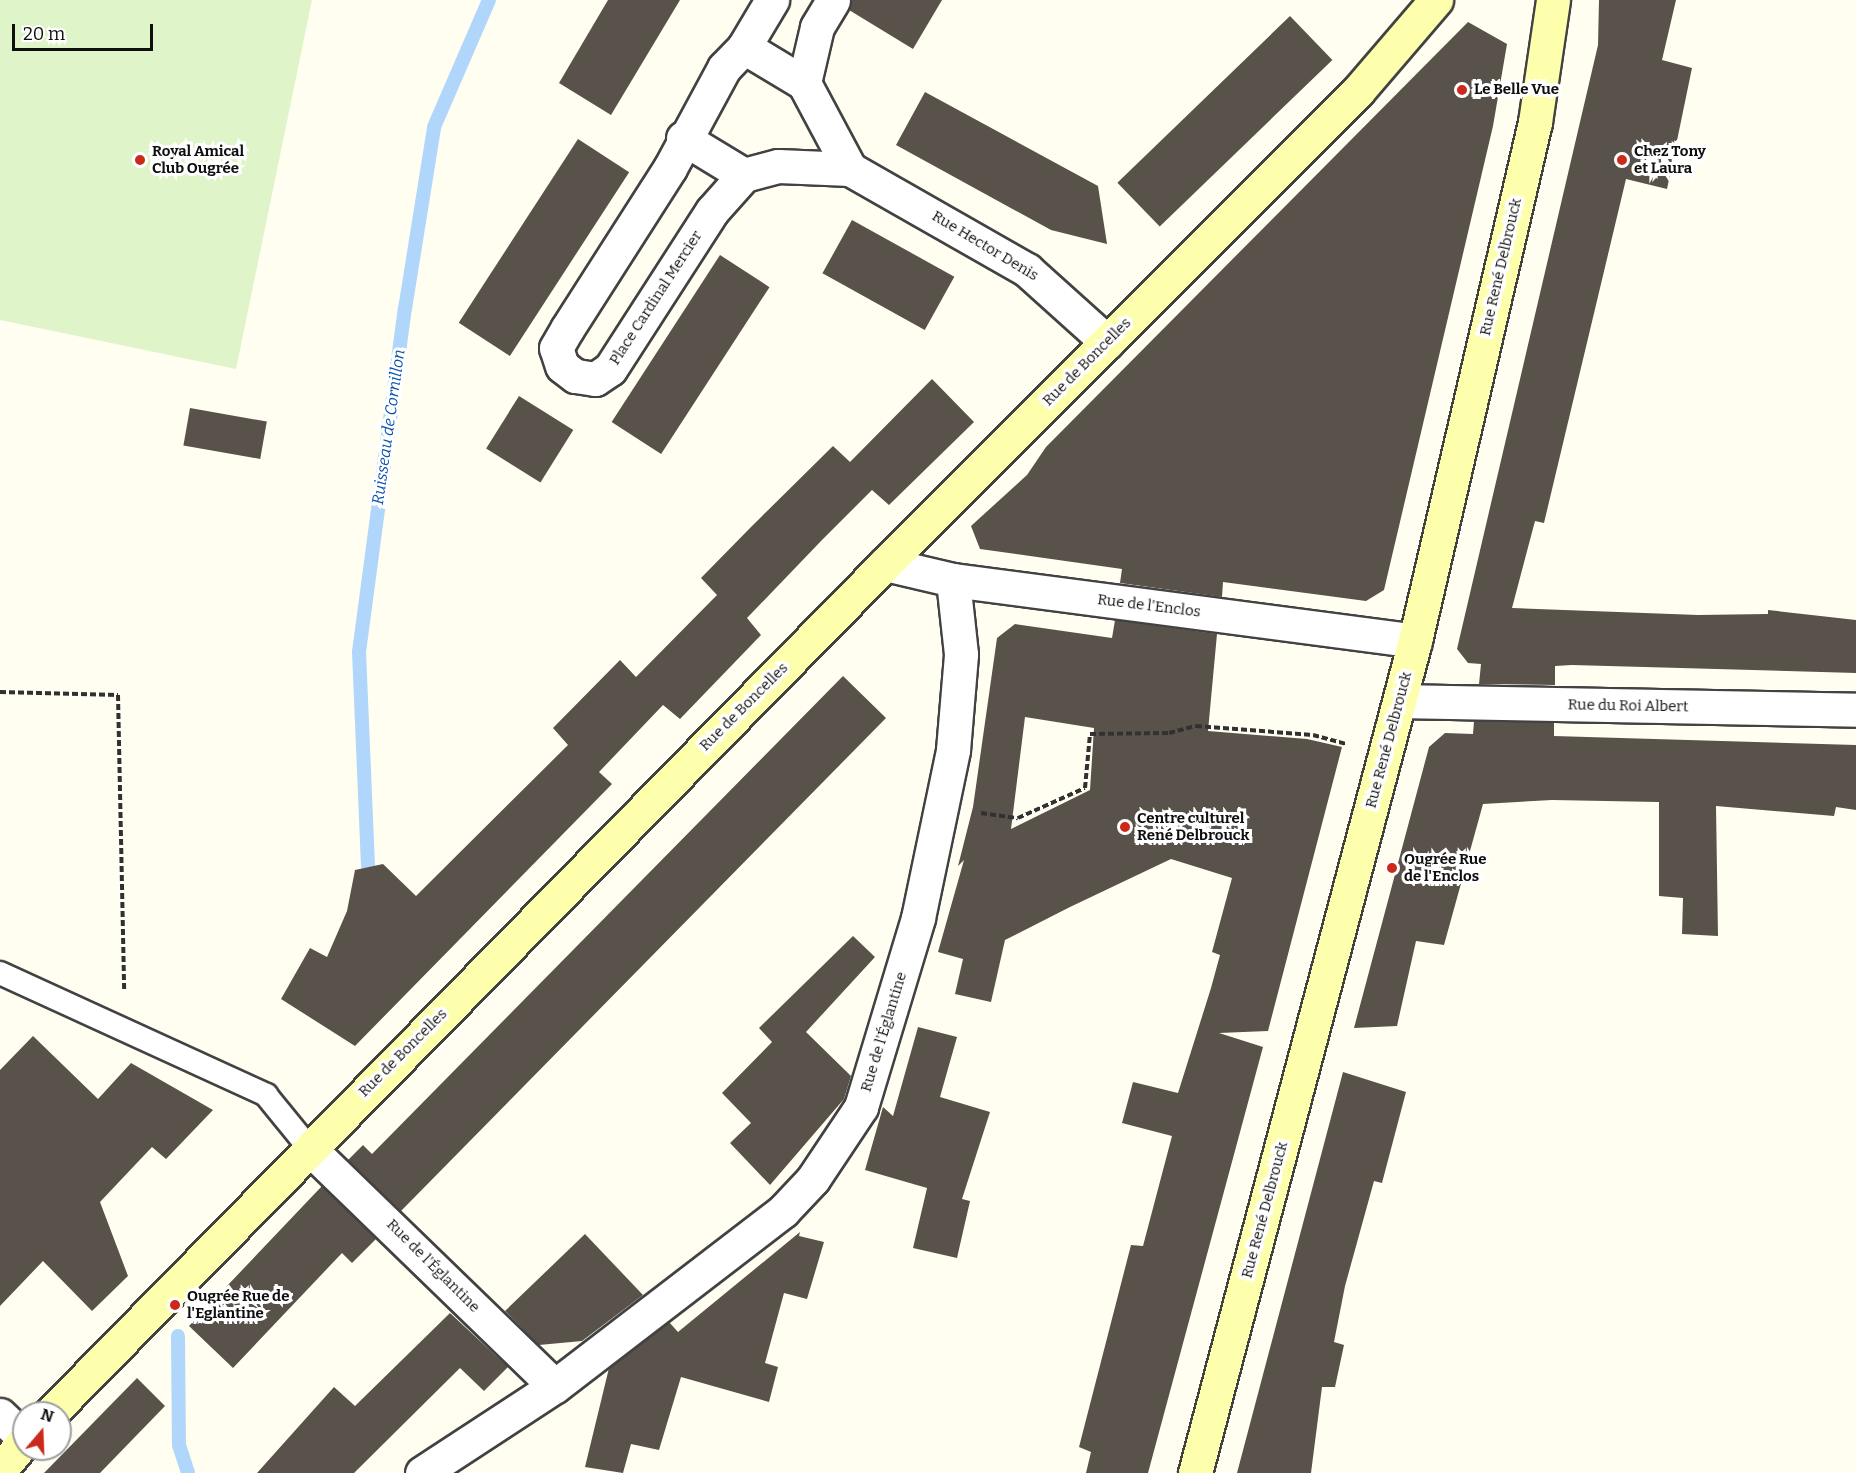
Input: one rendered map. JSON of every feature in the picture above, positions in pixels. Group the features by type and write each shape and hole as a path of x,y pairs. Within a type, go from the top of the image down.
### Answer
{"main road":[{"name":"Rue de Boncelles","path":"63,1401 885,564 1358,91 1436,0"},
{"name":"Rue René Delbrouck","path":"1195,1473 1415,641 1535,122 1553,0"},
{"path":"0,1470 12,1455"}],"street":[{"name":"Place Cardinal Mercier","path":"744,176 712,211 610,369 595,379 575,376 562,366 556,348 670,168 683,138 724,68 744,47 772,0"},
{"path":"804,83 817,27 833,0"},
{"path":"744,47 804,83 850,169"},
{"path":"683,138 744,176 778,166 850,169"},
{"name":"Rue Hector Denis","path":"850,169 1028,270 1107,342"},
{"name":"Rue de l'Enclos","path":"885,564 953,580 1415,641"},
{"name":"Rue de l'Églantine","path":"422,1473 555,1386 783,1211 840,1142 872,1079 918,918 942,806 953,750 961,654 953,580"},
{"name":"Rue du Roi Albert","path":"1400,701 1856,710"},
{"name":"Rue de l'Églantine","path":"309,1148 555,1386"},
{"path":"0,1415 12,1428"}],"lane":[{"path":"0,973 266,1095 309,1148"}],"path":[{"path":"0,692 118,695 125,1030"},
{"path":"942,806 1018,818 1085,788 1090,734 1169,733 1196,726 1268,731 1313,735 1386,755"}],"green space":[{"name":"Royal Amical Club Ougrée","path":"0,0 312,0 236,369 0,320"}],"building":[{"path":"608,0 680,0 611,115 559,83"},
{"path":"852,0 942,0 913,49 849,10"},
{"path":"1599,0 1676,0 1662,60 1692,68 1667,189 1626,179 1544,523 1535,521 1512,608 1698,615 1768,614 1768,610 1856,620 1856,673 1572,665 1555,666 1555,685 1479,684 1481,664 1468,663 1457,649 1598,45"},
{"path":"1290,16 1332,60 1160,227 1117,183"},
{"path":"1468,22 1507,44 1493,126 1384,590 1366,601 1223,582 1222,597 1120,583 1122,569 980,549 971,526 1027,475 1046,447"},
{"path":"925,92 1098,186 1107,244 1051,230 896,145"},
{"path":"578,139 629,172 510,356 459,323"},
{"path":"852,220 954,277 925,330 822,273"},
{"path":"720,255 769,287 661,454 612,422"},
{"path":"932,379 974,422 889,505 872,490 822,540 747,618 761,635 680,719 663,705 599,772 612,784 355,1046 281,999 310,948 327,957 347,911 355,870 383,864 416,896 568,745 553,728 620,660 636,677 717,595 701,578 753,525 833,446 850,462"},
{"path":"519,396 573,430 540,482 486,449"},
{"path":"190,408 267,422 260,459 183,445"},
{"path":"1115,620 1217,634 1208,731 1307,739 1342,747 1268,1031 1219,1033 1263,1047 1148,1473 1086,1473 1091,1452 1079,1447 1131,1245 1143,1246 1172,1136 1122,1123 1133,1082 1178,1093 1220,955 1212,952 1232,878 1171,859 1005,940 991,1002 955,994 963,959 938,952 964,860 958,866 973,807 997,638 1015,624 1112,638","holes":["1025,717 1094,728 1090,790 1011,829"]},
{"path":"843,676 886,718 401,1211 348,1160 363,1145 372,1154"},
{"path":"1474,721 1554,723 1554,736 1856,745 1856,810 1836,807 1834,816 1716,806 1718,936 1682,934 1683,898 1659,896 1659,802 1552,800 1483,804 1444,945 1416,941 1397,1026 1354,1028 1429,747 1445,733 1473,734"},
{"path":"853,936 875,957 806,1032 851,1076 844,1099 770,1185 730,1143 751,1123 722,1093 772,1042 759,1028"},
{"path":"918,1027 957,1037 940,1097 990,1112 962,1199 970,1201 957,1258 913,1248 927,1188 865,1170 883,1107 893,1116"},
{"path":"33,1036 98,1099 131,1063 213,1110 166,1159 152,1147 100,1202 128,1276 92,1311 43,1261 0,1306 0,1070"},
{"path":"1343,1072 1406,1092 1382,1183 1374,1181 1345,1286 1334,1342 1344,1345 1335,1387 1322,1387 1311,1473 1237,1473"},
{"path":"322,1186 376,1239 352,1263 342,1253 233,1368 189,1326"},
{"path":"800,1232 799,1236 824,1242 807,1299 784,1293 765,1363 778,1367 769,1402 681,1377 659,1450 631,1444 623,1473 585,1467 609,1368 669,1322 678,1332"},
{"path":"585,1234 643,1295 582,1341 539,1345 505,1311"},
{"path":"450,1313 508,1367 484,1391 460,1368 354,1473 257,1473 334,1387 355,1406"},
{"path":"137,1378 165,1406 100,1473 44,1473 56,1461 72,1461 72,1444"}],"waterway":[{"name":"Ruisseau de Cornillon","path":"368,866 359,652 405,309 434,127 489,0"},
{"name":"Ruisseau de Cornillon","path":"178,1336 179,1445 188,1473"}],"place":[{"name":"Le Belle Vue","path":"1462,90"},
{"name":"Royal Amical Club Ougrée","path":"140,160"},
{"name":"Chez Tony et Laura","path":"1622,160"},
{"name":"Centre culturel René Delbrouck","path":"1125,827"},
{"name":"Ougrée Rue de l'Enclos","path":"1392,868"},
{"name":"Ougrée Rue de l'Eglantine","path":"175,1305"}]}
